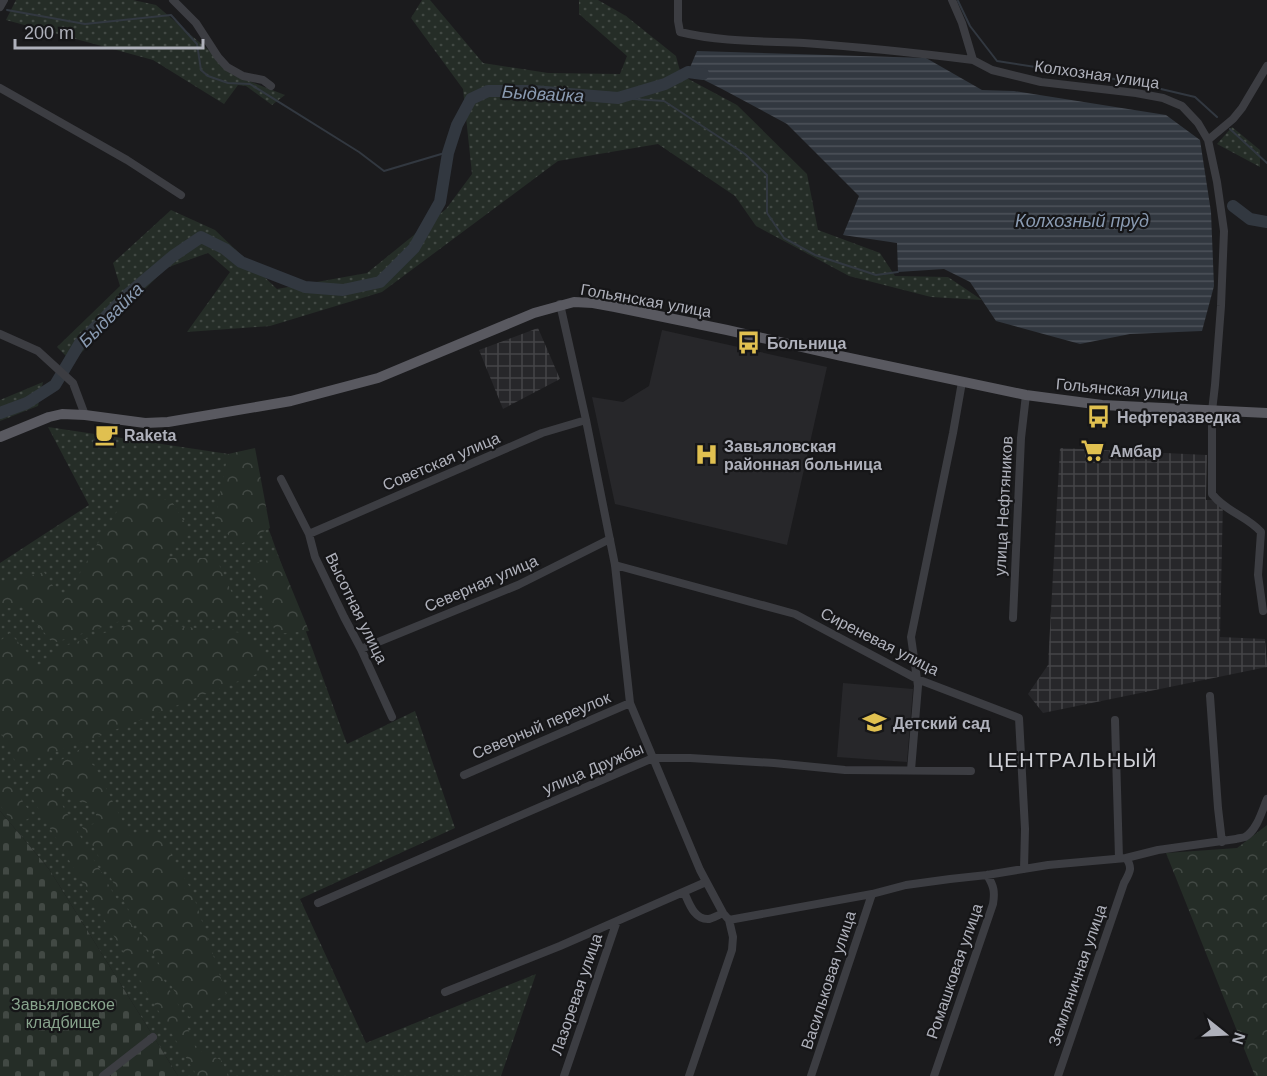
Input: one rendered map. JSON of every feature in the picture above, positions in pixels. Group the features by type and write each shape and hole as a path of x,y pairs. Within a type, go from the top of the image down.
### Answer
{"main road":[{"name":"Гольянская улица","path":"0,437 62,414 145,423 168,422 291,401 378,378 534,313 574,302 615,307 728,330 1026,395 1102,405 1267,413"}],"street":[{"path":"0,8 4,0"},
{"path":"173,0 196,23 227,67 243,76 263,80 271,86"},
{"name":"Колхозная улица","path":"678,0 680,32 703,37 806,43 973,60 992,70 1041,82 1136,93 1163,98 1182,106 1198,123 1208,140 1218,182 1224,231 1221,306 1212,411 1212,494 1228,510 1253,524 1261,532 1258,575 1263,611"},
{"path":"952,0 962,23 973,60"},
{"path":"1208,140 1233,119 1242,108 1267,66"},
{"path":"0,88 127,160 181,195"},
{"path":"560,304 615,565 630,703 706,882 729,920 734,942 689,1076"},
{"path":"0,334 38,351 73,383 85,415"},
{"path":"911,770 918,686 911,637 962,382"},
{"name":"улица Нефтяников","path":"1013,618 1021,438 1026,395"},
{"name":"Советская улица","path":"309,534 542,433 586,420"},
{"name":"Высотная улица","path":"281,479 309,534 315,558 392,717"},
{"name":"Северная улица","path":"361,649 518,585 610,539"},
{"name":"Сиреневая улица","path":"615,565 795,614 917,679 1019,718 1025,829 1024,869"},
{"path":"1210,696 1222,842"},
{"name":"Северный переулок","path":"464,775 630,703"},
{"path":"1115,720 1123,858"},
{"name":"улица Дружбы","path":"318,903 653,758 726,760 845,770 971,771"},
{"path":"729,920 872,894 906,885 1123,858 1158,850 1222,842 1246,836 1253,829 1267,799"},
{"name":"Земляничная улица","path":"1058,1076 1124,883 1131,871 1131,866 1123,858"},
{"name":"Ромашковая улица","path":"934,1076 993,904 995,893 993,884 987,875"},
{"path":"445,992 560,946 706,882"},
{"path":"684,892 693,911 701,917 710,919 723,913"},
{"name":"Васильковая улица","path":"812,1076 872,894"},
{"name":"Лазоревая улица","path":"564,1076 617,921"},
{"path":"103,1076 153,1037"}],"shaded area":[{"path":"538,328 560,379 503,409 479,350"},
{"name":"Завьяловская районная больница","path":"662,330 827,367 787,545 615,504 592,397 623,402 649,386"},
{"path":"1060,448 1207,455 1206,500 1223,500 1220,637 1265,639 1267,667 1043,713 1028,694 1048,665"},
{"name":"Детский сад","path":"843,683 913,689 907,762 837,757"}],"green space":[{"path":"16,0 133,0 156,5 241,78 285,95 272,105 246,86 238,85 224,104 153,60 6,20"},
{"path":"422,0 430,0 483,63 548,73 620,74 627,56 579,14 579,0 598,0 626,16 676,56 681,75 737,105 807,174 818,230 880,253 895,276 948,277 982,300 931,297 849,276 756,226 735,196 658,144 558,161 382,292 270,326 187,332 230,272 208,253 166,268 72,362 57,347 120,286 113,263 171,210 215,230 277,289 367,273 446,209 472,174 463,89 411,18"},
{"path":"1232,127 1260,150 1260,167 1217,144"},
{"path":"43,382 38,406 0,421 0,400"},
{"path":"48,427 242,456 347,744 415,711 455,828 300,899 366,1043 536,974 501,1076 178,1076 49,869 0,811 0,563 89,505"},
{"path":"255,448 270,528 237,546 215,518 228,454"},
{"path":"125,498 171,500 191,533 161,558 216,558 243,617 133,617 53,643 21,605 0,610 0,585 44,572 63,601"},
{"path":"279,558 309,631 276,634 250,564"},
{"path":"138,622 244,633 277,666 92,739 17,765 0,730 0,641 10,633 39,666 58,648"},
{"path":"82,748 98,772 130,836 158,832 192,891 226,994 189,1017 82,827 97,823 95,805 67,798 49,772 61,803 179,1006 196,1049 221,1060 229,1076 197,1076 25,786 47,768"},
{"path":"0,770 33,816 15,826 0,805"},
{"name":"Завьяловское кладбище","path":"0,811 49,869 178,1076 0,1076"},
{"path":"1267,825 1267,1076 1255,1076 1166,853 1237,848"}],"water":[{"name":"Колхозный пруд","path":"697,51 926,58 982,90 1014,91 1166,115 1200,140 1211,212 1214,286 1202,331 1130,334 1080,344 996,321 970,282 944,269 898,272 897,243 843,235 859,196 787,124 688,72"}],"waterway":[{"path":"958,1 970,26 997,61 1127,81 1195,97 1217,117"},
{"path":"7,10 85,24 171,15 197,44 201,70 208,76 228,83 250,84 359,152 384,171 448,152"},
{"name":"Быдвайка","path":"0,413 27,403 55,385 80,343 128,294 173,256 201,237 225,249 241,262 305,287 343,290 380,282 414,248 440,202 448,153 457,125 471,99 488,91 533,91 618,98 665,84 688,72 703,74"},
{"path":"618,98 664,101 745,154 767,175 767,213 784,238 815,255 876,275 898,272"},
{"path":"1230,129 1267,163"},
{"name":"Быдвайка","path":"1233,206 1250,219 1267,222"}],"place":[{"name":"Больница","path":"749,343"},
{"name":"Нефтеразведка","path":"1099,417"},
{"name":"Raketa","path":"106,435"},
{"name":"Амбар","path":"1092,451"},
{"name":"Завьяловская районная больница","path":"706,455"},
{"name":"Детский сад","path":"875,723"}],"district":[{"name":"ЦЕНТРАЛЬНЫЙ","path":"1073,760"}]}
